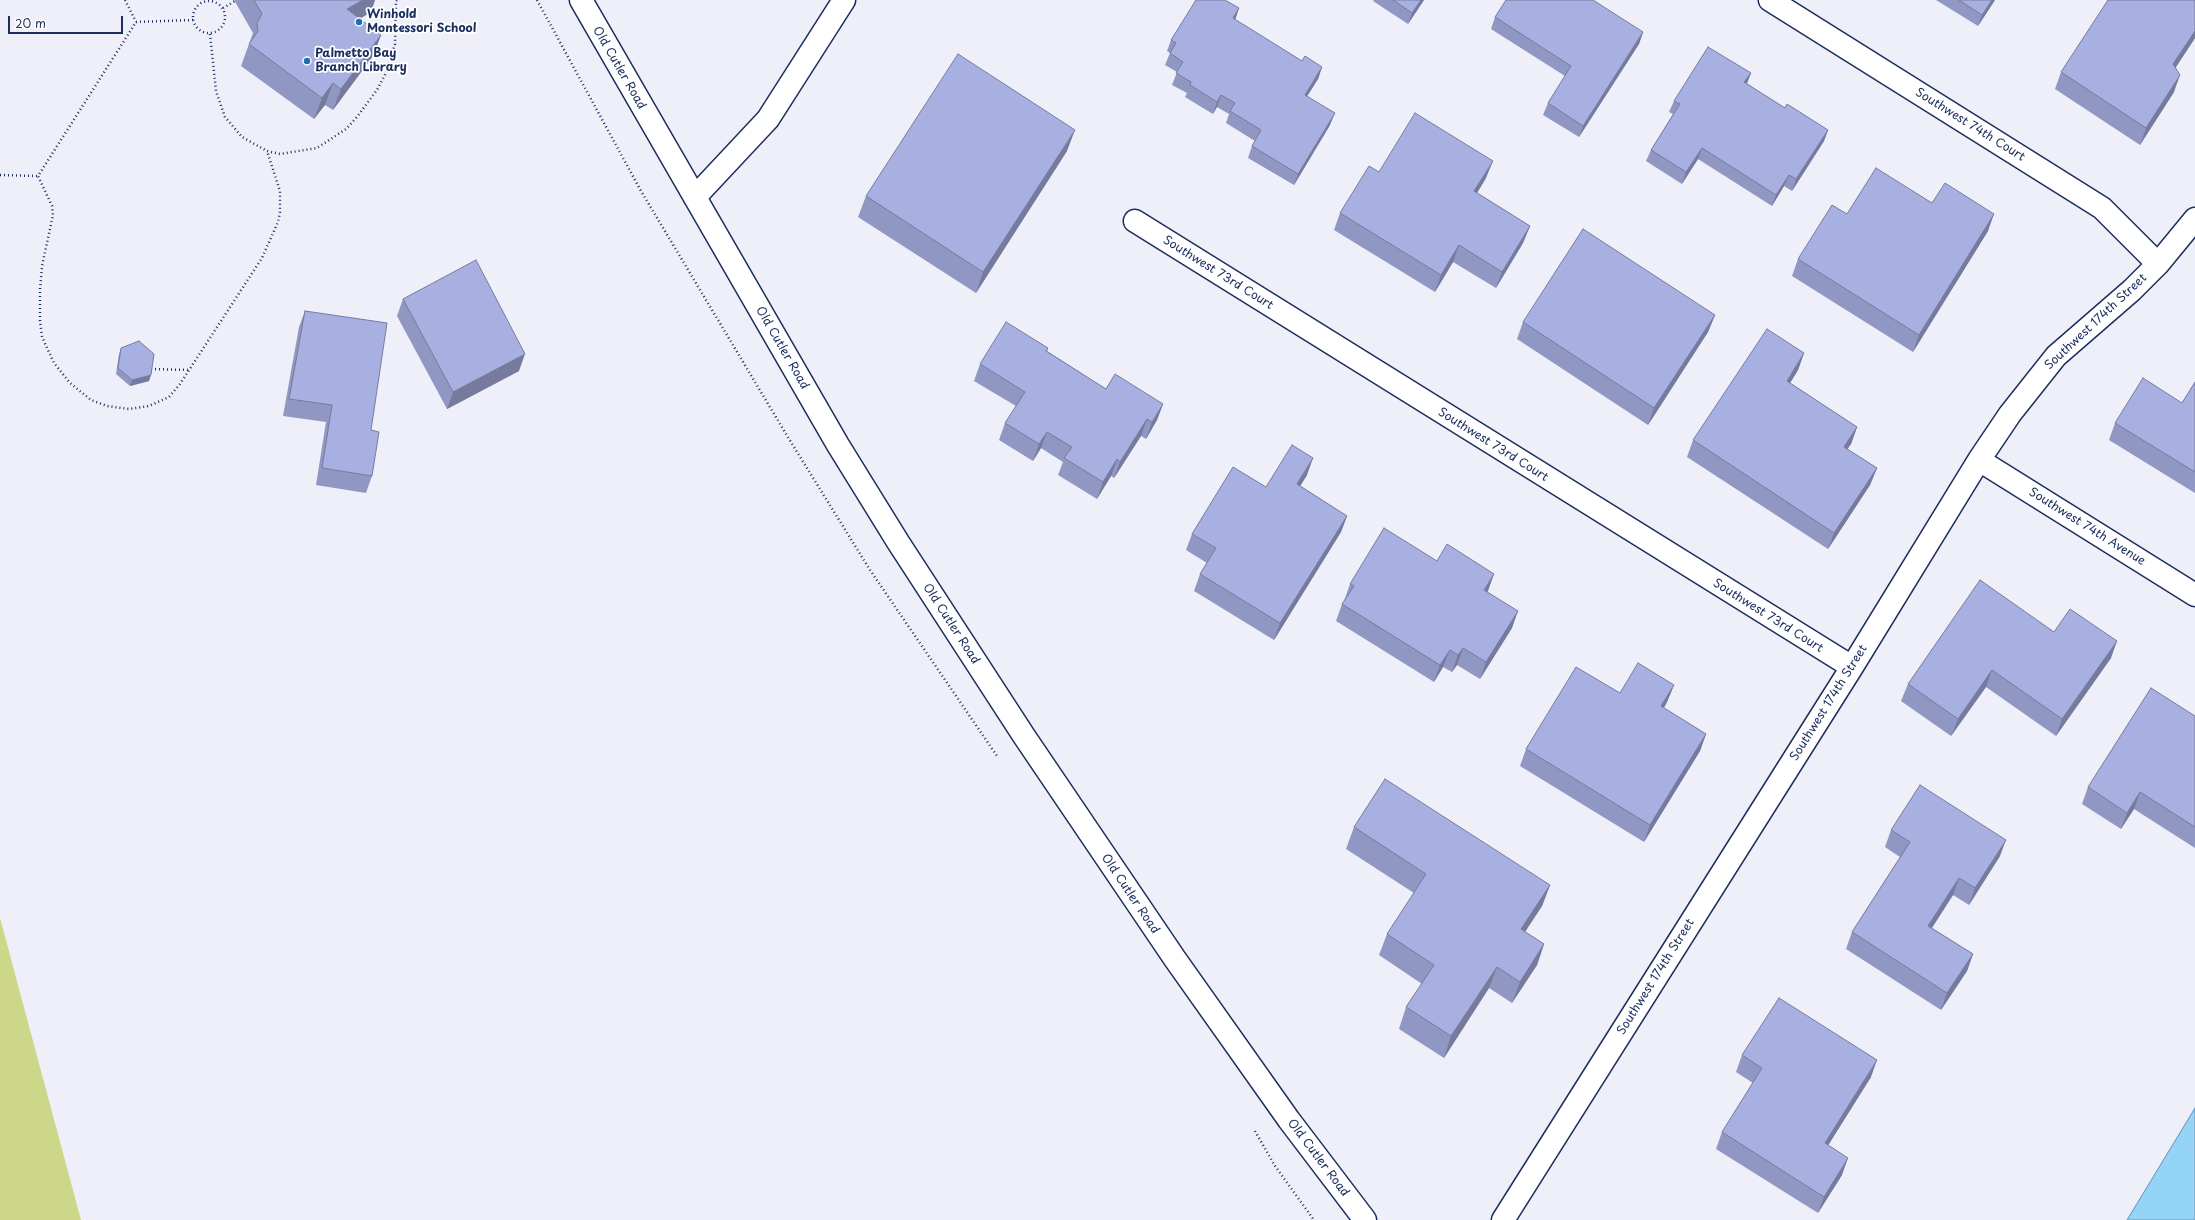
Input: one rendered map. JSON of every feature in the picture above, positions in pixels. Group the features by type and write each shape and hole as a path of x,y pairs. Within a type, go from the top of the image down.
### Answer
{"street":[{"name":"Old Cutler Road","path":"581,0 868,494 1019,729 1221,1026 1289,1120 1365,1220"},
{"path":"695,197 768,119 844,0"},
{"name":"Southwest 74th Court","path":"1770,0 2102,208 2158,264"},
{"name":"Southwest 174th Street","path":"1503,1220 1852,667 1979,460 2010,414 2056,356 2132,290 2158,264 2195,219"},
{"name":"Southwest 73rd Court","path":"1135,221 1852,667"},
{"name":"Southwest 74th Avenue","path":"1979,460 2195,595"}],"path":[{"path":"125,0 136,22"},
{"path":"210,34 216,91 225,117 242,137 267,151 280,154 317,148 346,129 377,90 386,73 395,44 397,0"},
{"path":"211,1 223,8 226,15 224,26 216,33 210,34 200,32 193,20 194,12 200,4 211,1"},
{"path":"223,8 235,2"},
{"path":"136,22 193,20"},
{"path":"38,176 136,22"},
{"path":"38,176 52,206 53,215 42,266 40,290 40,321 46,346 62,374 70,383 91,400 107,406 129,409 141,408 162,401 174,392 190,370 262,258 278,222 280,212 280,191 267,151"},
{"path":"0,175 38,176"},
{"path":"151,369 190,370"}],"green space":[{"path":"0,918 81,1220 0,1220"}],"water":[{"path":"2195,1108 2195,1220 2127,1220"}],"building":[{"name":"Palmetto Bay Branch Library","path":"254,0 363,0 347,9 381,35 341,89 333,83 322,98 249,44 258,31 257,23 262,14"},
{"path":"1196,0 1225,0 1239,8 1233,18 1302,61 1305,56 1322,67 1305,95 1335,113 1298,174 1252,146 1261,130 1230,111 1235,103 1221,95 1217,102 1190,85 1191,82 1176,73 1183,62 1170,53 1176,43 1171,40"},
{"path":"1393,0 1421,0 1412,13"},
{"path":"1506,0 1593,0 1643,32 1583,126 1548,103 1571,66 1495,17"},
{"path":"1959,0 1992,0 1982,15"},
{"path":"2108,0 2195,0 2195,31 2173,64 2180,75 2146,128 2061,72"},
{"path":"1708,47 1751,73 1744,82 1785,108 1787,104 1828,130 1796,179 1789,175 1776,195 1702,148 1686,172 1651,150 1680,104 1674,101"},
{"path":"958,54 1075,130 983,272 866,196"},
{"path":"1415,113 1493,161 1474,191 1530,226 1502,272 1459,245 1441,275 1340,213 1369,166 1379,172"},
{"path":"1876,168 1932,203 1945,183 1994,214 1919,335 1798,259 1832,205 1847,214"},
{"path":"1583,229 1715,315 1654,408 1523,322"},
{"path":"476,260 525,354 453,392 403,299"},
{"path":"305,311 387,323 371,430 379,432 372,476 322,468 332,405 289,399"},
{"path":"1006,322 1048,348 1046,351 1106,389 1115,374 1163,404 1152,422 1147,419 1120,462 1117,459 1103,482 1064,458 1072,447 1047,432 1039,444 1005,423 1025,392 980,364"},
{"path":"1767,329 1804,353 1787,381 1857,427 1844,447 1877,468 1834,533 1693,440"},
{"path":"139,341 154,354 151,375 132,380 118,368 121,348"},
{"path":"2143,378 2182,403 2195,382 2195,472 2115,423"},
{"path":"1292,445 1313,458 1297,484 1347,516 1280,623 1200,574 1216,548 1192,534 1233,467 1266,487"},
{"path":"1384,528 1437,561 1447,544 1494,574 1484,590 1518,611 1486,662 1463,648 1458,655 1450,650 1440,665 1342,604 1354,586 1350,584"},
{"path":"1980,580 2054,632 2070,609 2117,641 2062,719 1992,670 1958,719 1908,684"},
{"path":"1638,663 1674,685 1661,706 1706,734 1650,825 1526,749 1576,667 1620,693"},
{"path":"2151,688 2195,716 2195,827 2140,792 2127,813 2088,787"},
{"path":"1385,779 1550,885 1521,929 1544,944 1520,982 1497,967 1451,1036 1406,1007 1434,965 1387,934 1426,874 1354,827"},
{"path":"1920,785 2006,840 1975,888 1959,878 1928,926 1973,954 1947,993 1852,932 1910,842 1891,830"},
{"path":"1779,998 1877,1060 1825,1143 1848,1158 1824,1197 1722,1132 1762,1068 1742,1055"}],"place":[{"name":"Winhold Montessori School","path":"359,22"},
{"name":"Palmetto Bay Branch Library","path":"307,61"}]}
